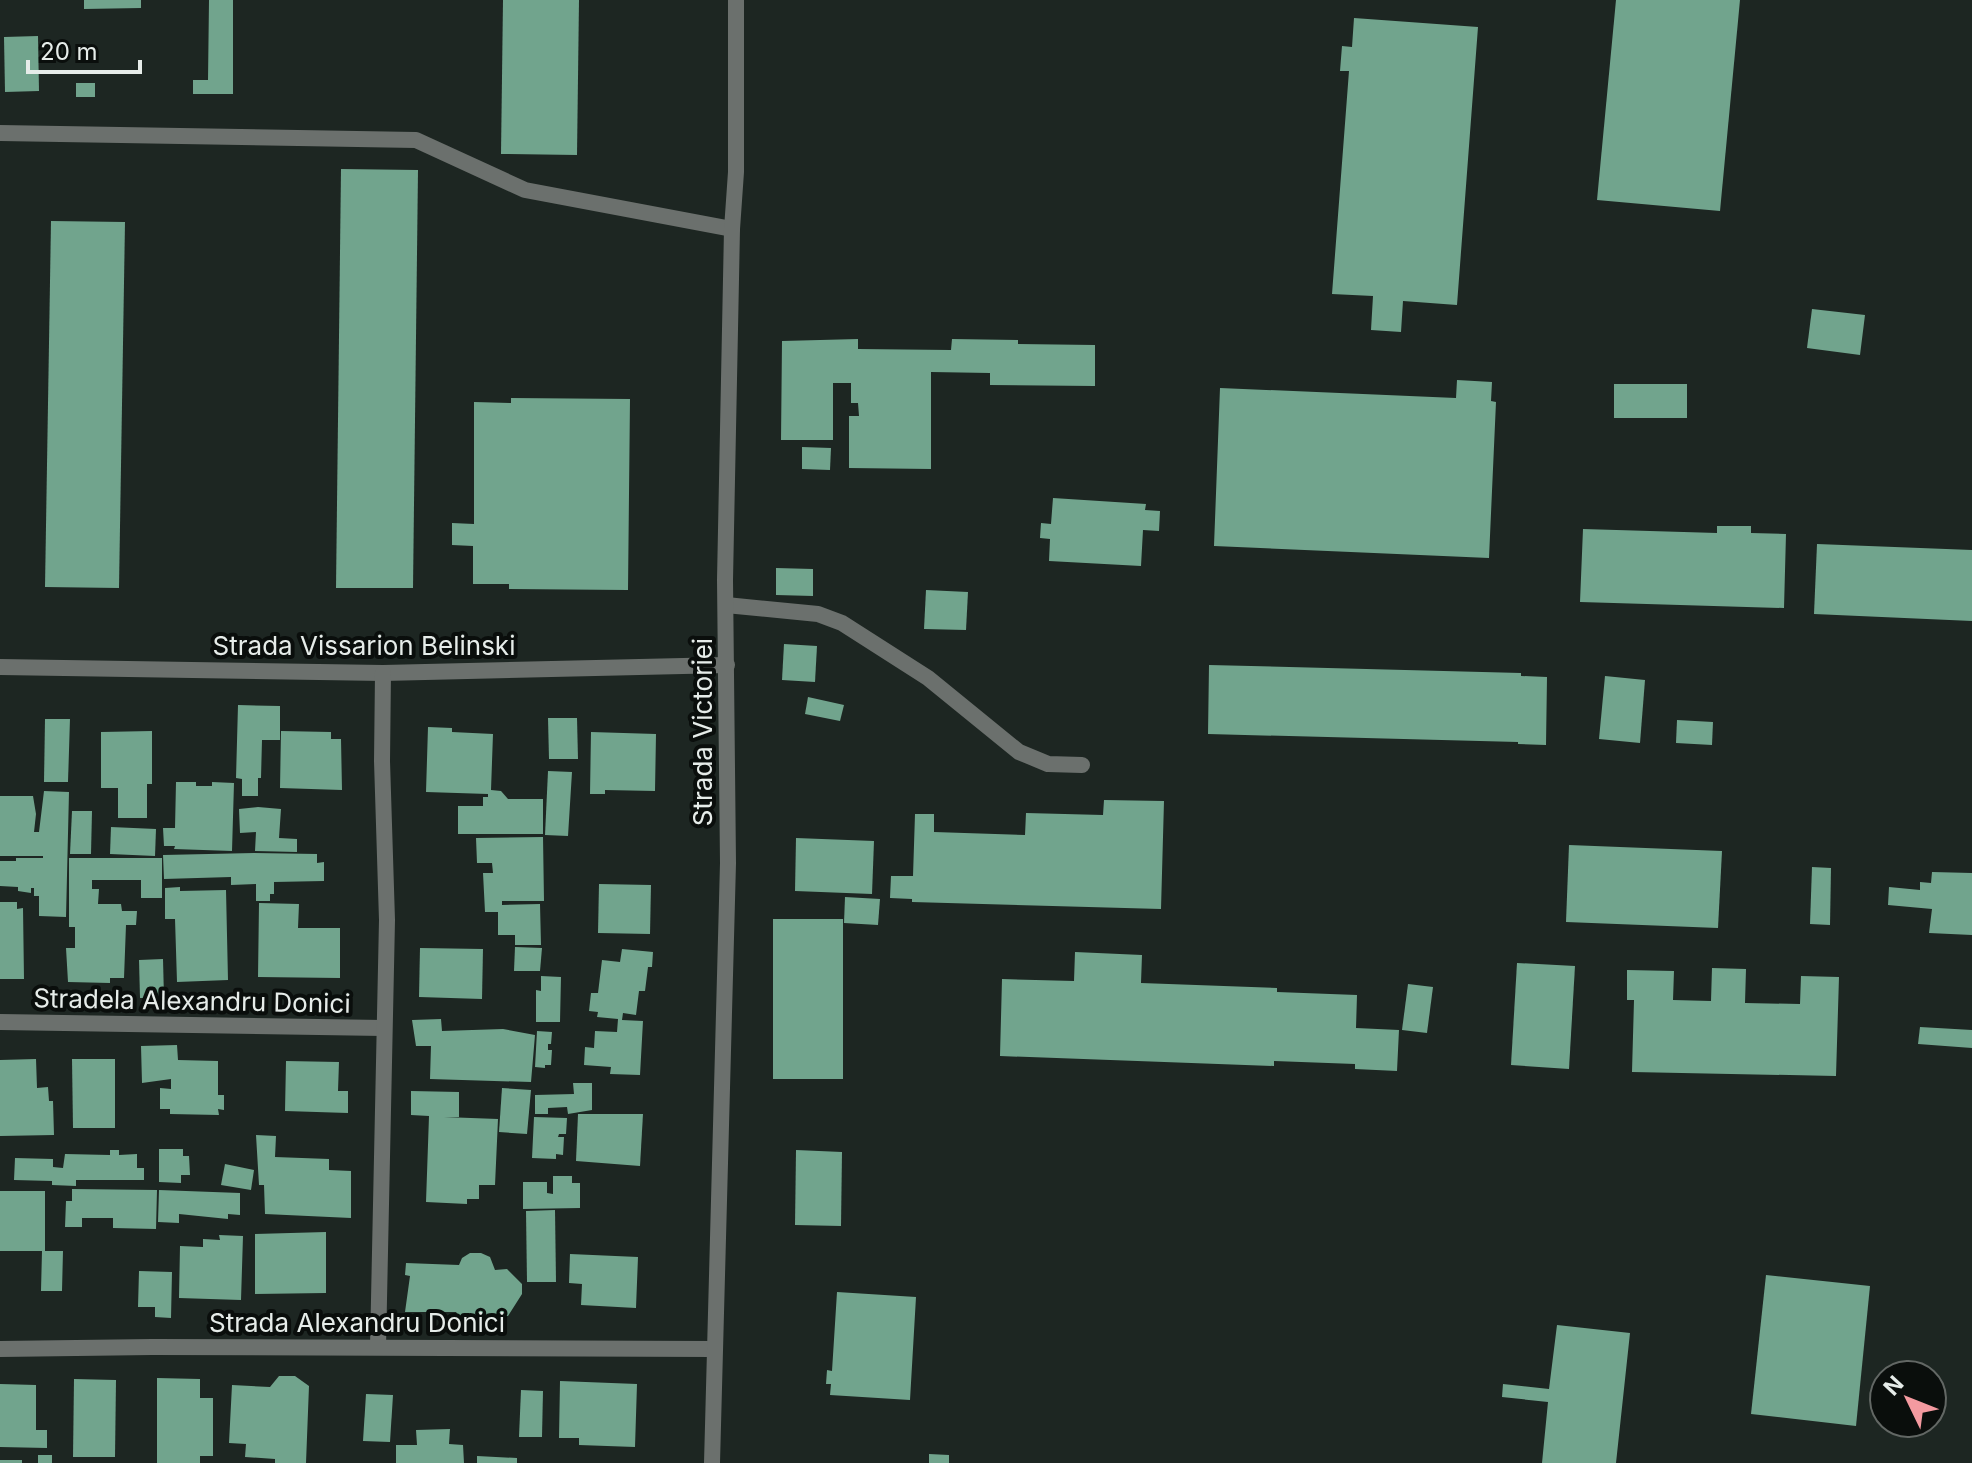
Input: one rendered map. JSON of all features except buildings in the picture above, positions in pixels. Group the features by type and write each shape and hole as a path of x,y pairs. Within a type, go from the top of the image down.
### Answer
{"street":[{"name":"Strada Victoriei","path":"712,1463 728,863 726,605 732,229 736,172 736,0"},
{"path":"0,133 416,140 525,190 732,229"},
{"path":"726,605 818,614 842,623 928,678 1019,752 1048,764 1082,765"},
{"name":"Strada Vissarion Belinski","path":"0,667 383,673 727,665"},
{"path":"378,1347 387,920 382,761 383,673"},
{"name":"Stradela Alexandru Donici","path":"0,1022 383,1028"},
{"name":"Strada Alexandru Donici","path":"0,1349 714,1349"}]}
